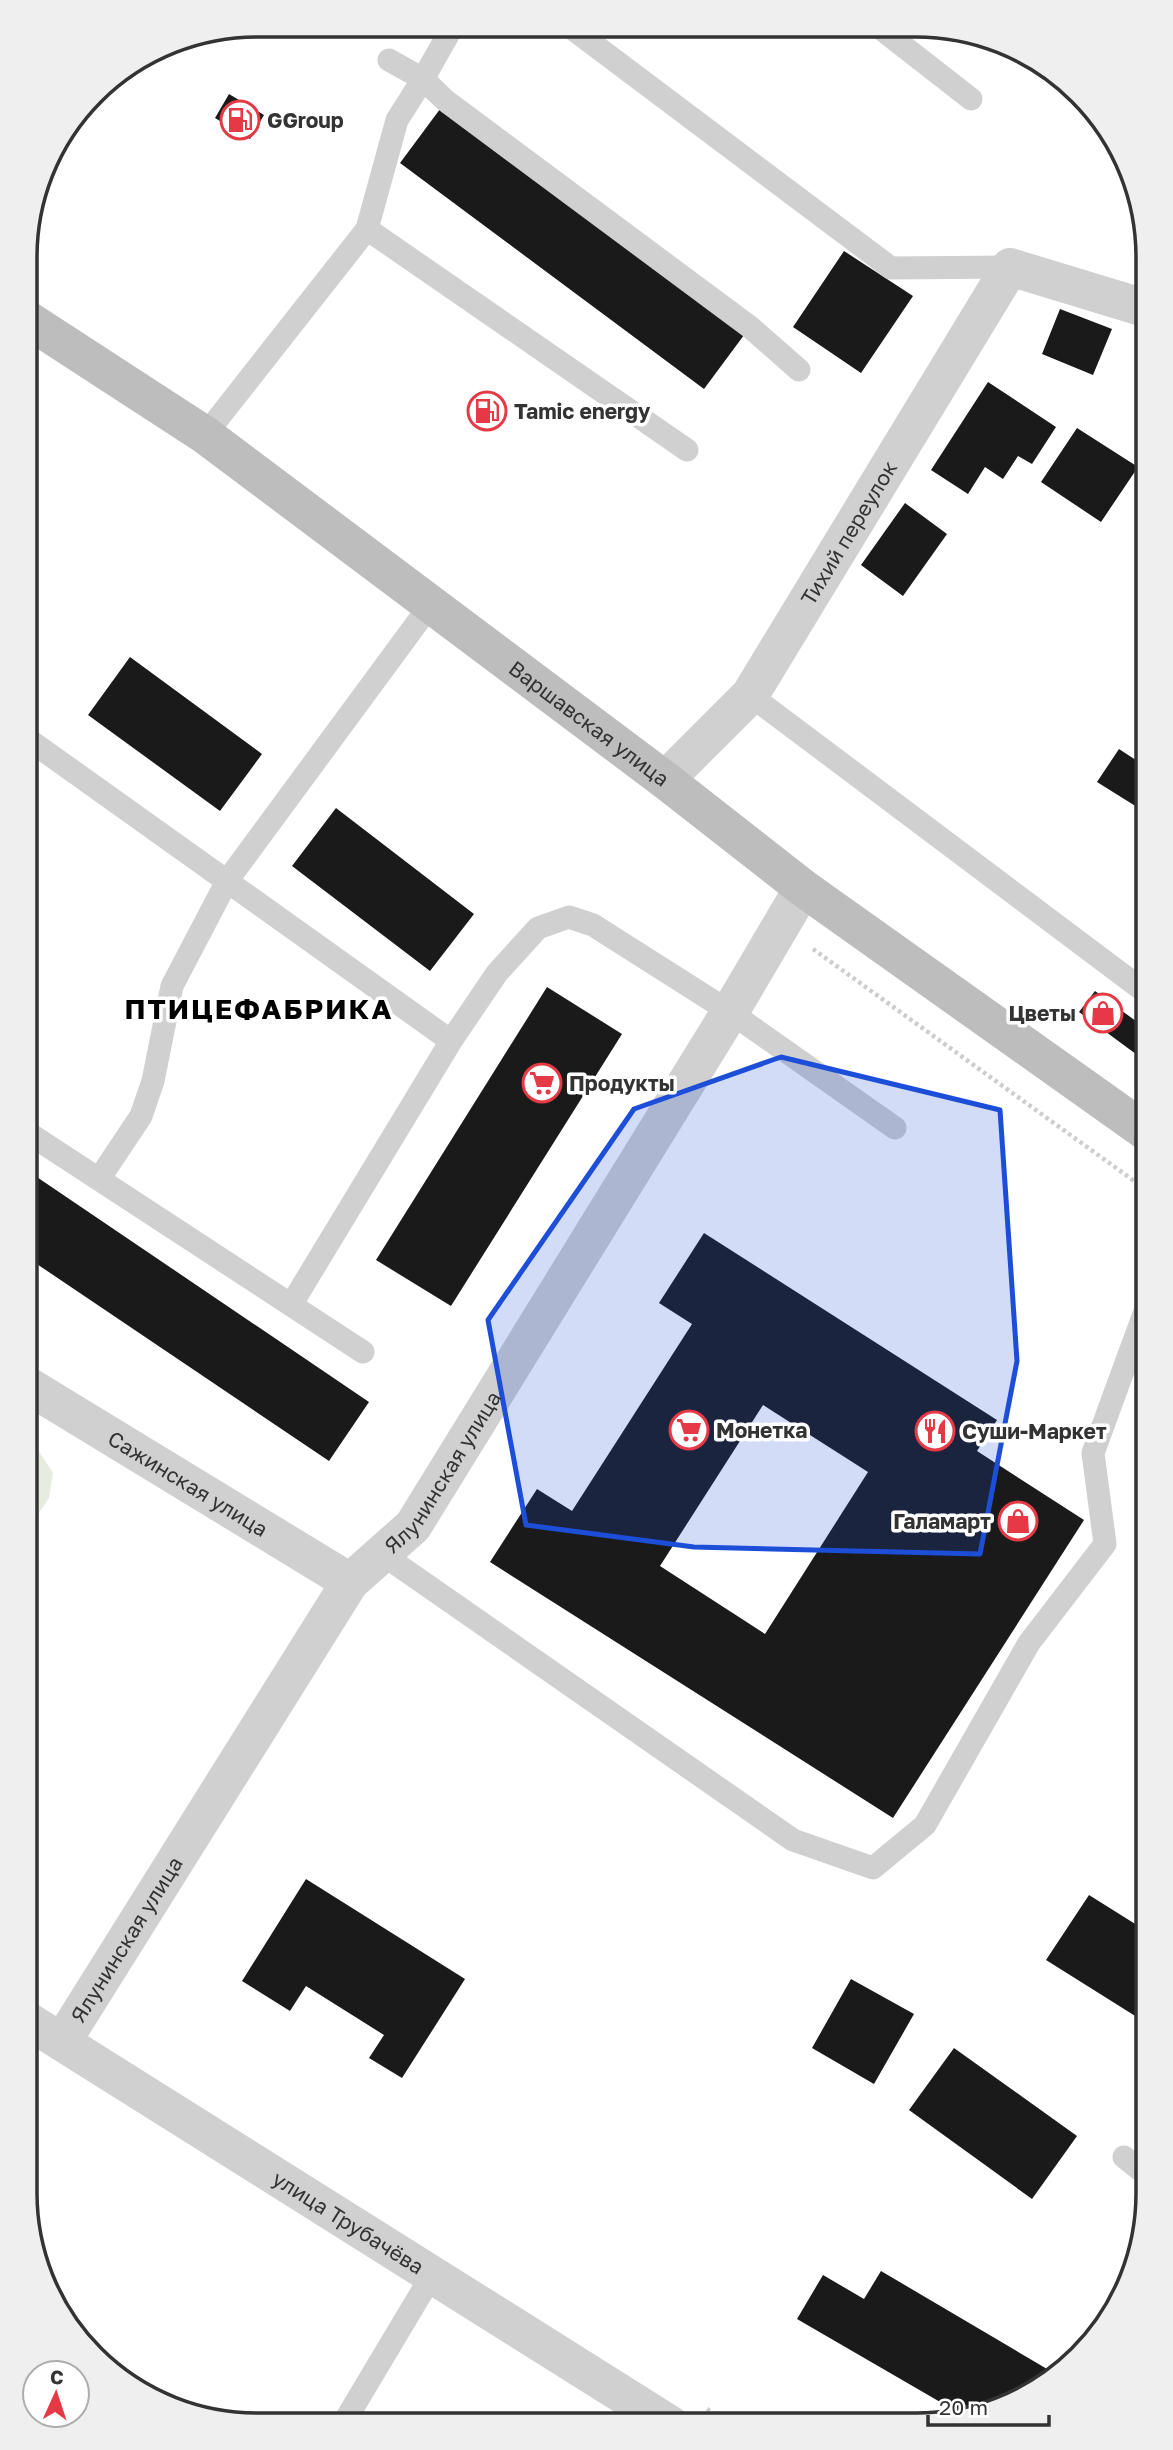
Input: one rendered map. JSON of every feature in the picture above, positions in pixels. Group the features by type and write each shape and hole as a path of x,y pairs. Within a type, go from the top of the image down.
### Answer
{"main road":[{"name":"Варшавская улица","path":"37,326 205,435 665,780 803,888 1136,1124"}],"street":[{"path":"1010,267 1136,305"},
{"name":"Тихий переулок","path":"665,780 750,695 1010,267"},
{"name":"Ялунинская улица","path":"62,2042 350,1582 413,1526 730,1012 803,888"},
{"name":"Сажинская улица","path":"37,1391 350,1582"},
{"name":"улица Трубачёва","path":"37,2027 652,2413"}],"lane":[{"path":"205,435 367,229 397,120 447,37"},
{"path":"584,37 891,268 1010,267"},
{"path":"892,37 971,99"},
{"path":"389,60 423,79 446,102 750,327 799,370"},
{"path":"367,229 688,450"},
{"path":"99,1179 141,1116 153,1082 172,986 227,881 431,604"},
{"path":"750,695 1136,985"},
{"path":"37,746 451,1041"},
{"path":"291,1305 451,1041 496,973 538,928 569,917 593,925 730,1012 895,1128"},
{"path":"37,1138 363,1352"},
{"path":"382,1554 793,1840 873,1868 925,1825 1029,1643 1105,1544 1093,1453 1136,1336"},
{"path":"1124,2157 1136,2166"},
{"path":"350,2413 432,2275"}],"path":[{"path":"781,926 1136,1182"}],"highlighted area":[{"path":"781,1057 1000,1110 1017,1361 980,1554 694,1547 526,1525 488,1320 634,1109"}],"shaded area":[{"path":"37,1451 53,1473 49,1498 37,1516"}],"building":[{"path":"229,94 264,115 250,139 215,118"},
{"path":"446,101 750,327 704,389 400,163"},
{"path":"844,251 913,296 861,373 793,327"},
{"path":"1060,309 1112,329 1093,375 1042,354"},
{"path":"988,382 1056,427 1032,464 1018,456 1003,479 985,467 968,494 931,470"},
{"path":"1077,428 1136,466 1136,470 1101,522 1041,482"},
{"path":"905,503 947,534 903,596 861,565"},
{"path":"130,657 262,754 220,811 88,715"},
{"path":"1119,749 1136,760 1136,806 1097,782"},
{"path":"336,808 474,914 430,971 292,866"},
{"path":"547,987 622,1034 451,1306 376,1260"},
{"path":"1095,991 1136,1021 1136,1054 1079,1012"},
{"path":"37,1177 369,1402 329,1461 37,1264"},
{"path":"704,1233 997,1420 977,1451 1084,1520 893,1818 490,1562 537,1489 572,1511 692,1324 659,1303","holes":["763,1405 868,1472 765,1634 660,1566"]},
{"path":"306,1879 465,1979 402,2078 369,2058 384,2035 306,1986 290,2011 242,1981"},
{"path":"1089,1895 1136,1924 1136,2016 1046,1960"},
{"path":"851,1979 914,2014 874,2084 812,2048"},
{"path":"954,2048 1077,2136 1032,2199 909,2110"},
{"path":"881,2271 1048,2369 1014,2391 987,2402 954,2410 797,2319 823,2275 864,2299"}],"place":[{"name":"GGroup","path":"240,120"},
{"name":"Tamic energy","path":"487,411"},
{"name":"Цветы","path":"1103,1013"},
{"name":"Продукты","path":"542,1083"},
{"name":"Монетка","path":"689,1430"},
{"name":"Суши-Маркет","path":"935,1431"},
{"name":"Галамарт","path":"1018,1521"}],"district":[{"name":"ПТИЦЕФАБРИКА","path":"259,1008"}]}
